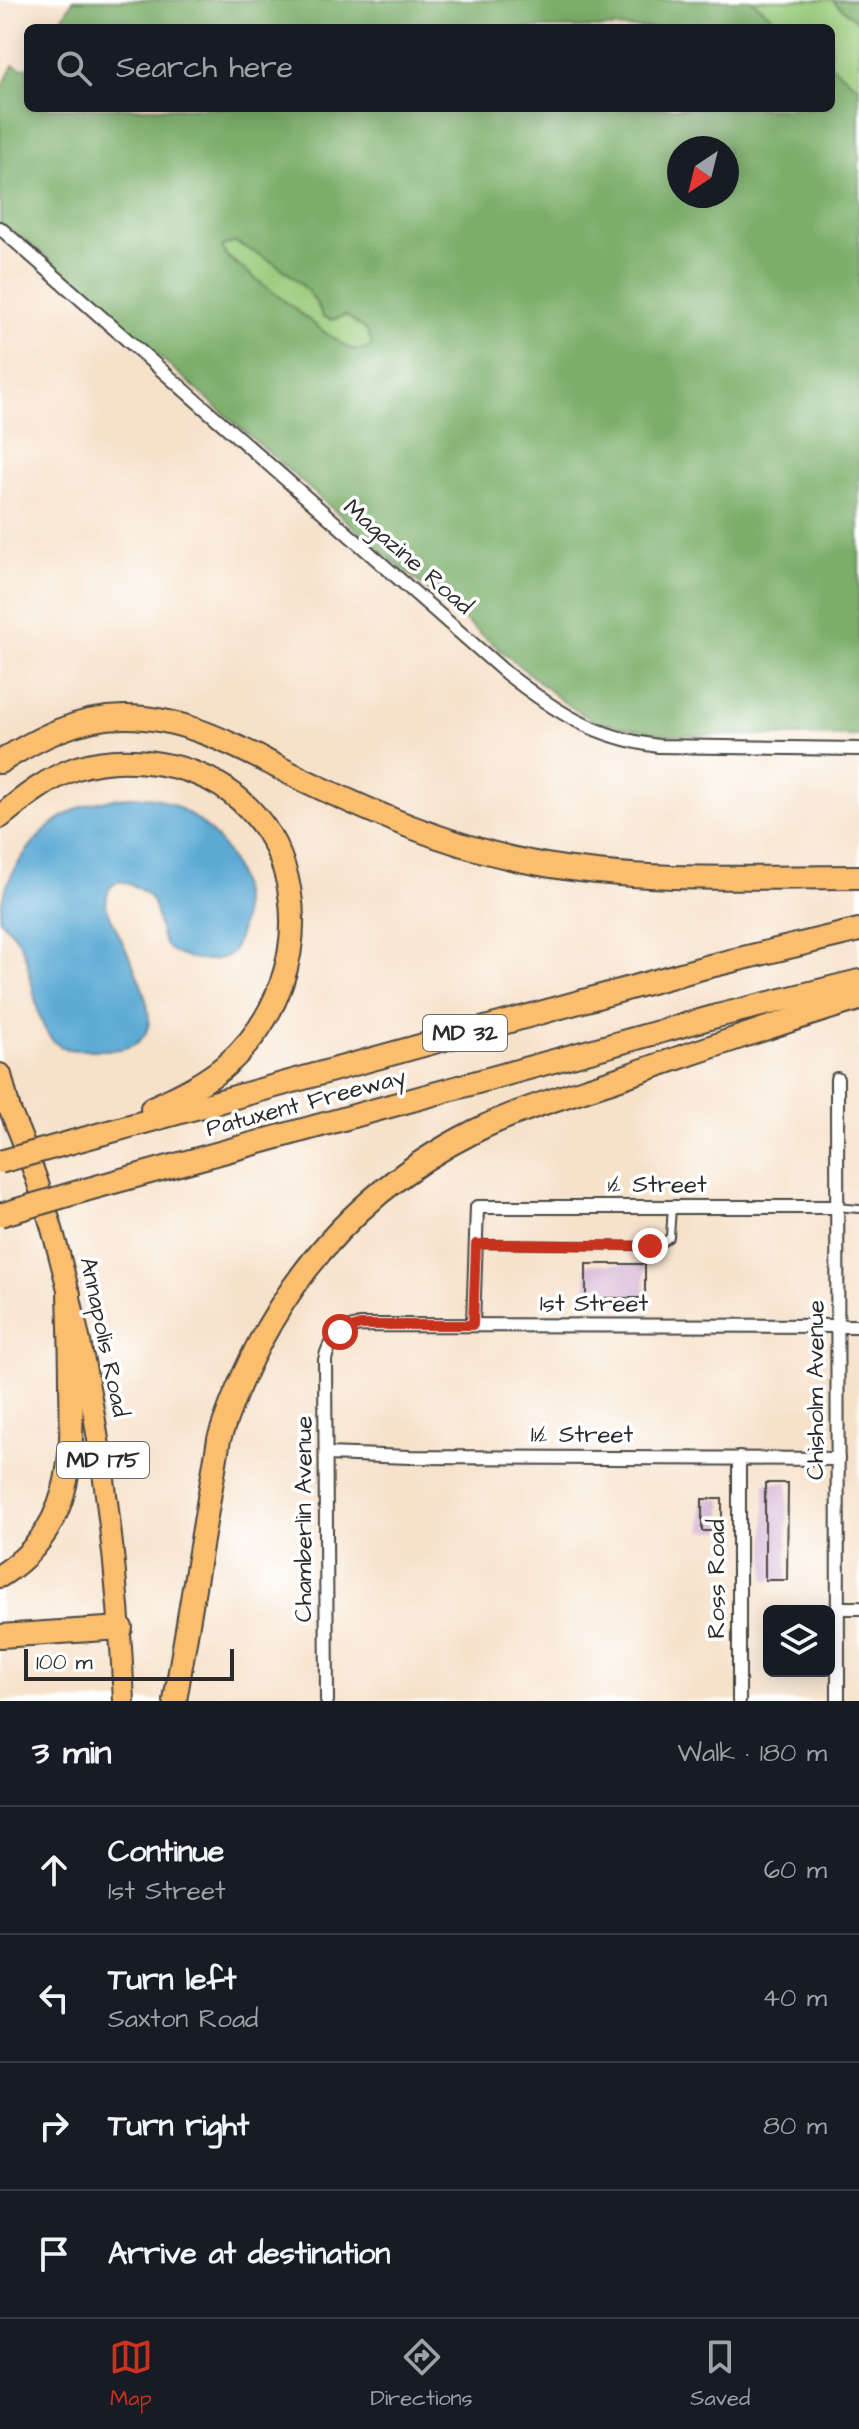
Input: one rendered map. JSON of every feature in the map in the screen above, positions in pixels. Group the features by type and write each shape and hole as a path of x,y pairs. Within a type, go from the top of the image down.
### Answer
{"highway":[{"path":"0,762 28,744 87,721 150,718 202,732 396,821 474,849 512,858 554,867 634,876 859,877"},
{"path":"0,768 28,744"},
{"path":"4,815 50,780 102,762 146,761 184,769 217,784 255,817 284,867 291,895 294,925 286,975 276,1003 251,1039 225,1067 202,1082 83,1139"},
{"name":"Patuxent Freeway","path":"0,1162 706,967 859,930"},
{"name":"Patuxent Freeway","path":"0,1215 717,1016 859,981"},
{"path":"175,1701 219,1439 230,1406 247,1364 288,1291 344,1224 402,1175 477,1130 776,1024 859,999"},
{"path":"0,1075 4,1098"},
{"path":"0,1576 31,1549 51,1523 70,1469 73,1441 69,1294"},
{"path":"0,1636 121,1628"}],"main road":[{"name":"Annapolis Road","path":"4,1098 34,1169 69,1294 100,1441 113,1531 124,1701"}],"street":[{"name":"Magazine Road","path":"0,228 506,673 568,719 625,742 658,746 859,749"},
{"name":"Chisholm Avenue","path":"837,1079 838,1701"},
{"name":"½ Street","path":"476,1244 477,1207 836,1207"},
{"path":"473,1325 476,1244"},
{"name":"1st Street","path":"332,1339 340,1332 360,1325 859,1326"},
{"name":"Chamberlin Avenue","path":"327,1701 325,1360 332,1339"},
{"name":"1½ Street","path":"326,1454 838,1459"},
{"name":"Ross Road","path":"739,1458 739,1701"},
{"path":"838,1608 859,1608"}],"lane":[{"path":"476,1244 650,1246 670,1237 672,1207"},
{"path":"836,1207 859,1209"}],"green space":[{"path":"73,0 751,0 781,24 59,24"},
{"path":"752,0 832,0 859,23 859,88 835,68 835,24 781,24"},
{"path":"832,0 859,0 859,23"},
{"path":"13,65 24,68 24,112 835,112 835,68 859,88 859,736 668,735 593,721 562,701 384,554 38,250 0,223 0,92","holes":["235,242 286,272 308,292 323,317 333,320 345,315 367,331 372,343 368,349 350,349 327,334 227,257 222,246"]},
{"path":"235,242 274,263 298,281 317,304 323,317 333,320 345,315 367,331 373,343 368,349 350,349 327,334 227,256 221,247"}],"water":[{"path":"128,797 155,798 182,809 218,841 231,860 240,882 243,905 241,929 232,953 225,957 207,960 181,955 173,952 164,942 150,898 135,886 121,881 113,885 106,905 144,993 148,1026 141,1039 125,1048 69,1049 53,1041 43,1025 23,949 15,935 0,920 2,903 14,870 24,854 50,827 85,806"}],"building":[{"path":"586,1264 645,1264 645,1298 586,1298"},
{"path":"765,1483 788,1483 787,1580 765,1580"},
{"path":"702,1499 722,1499 722,1531 702,1531"}],"route":[{"path":"340,1332 360,1325 473,1325 476,1244 650,1246"}]}
